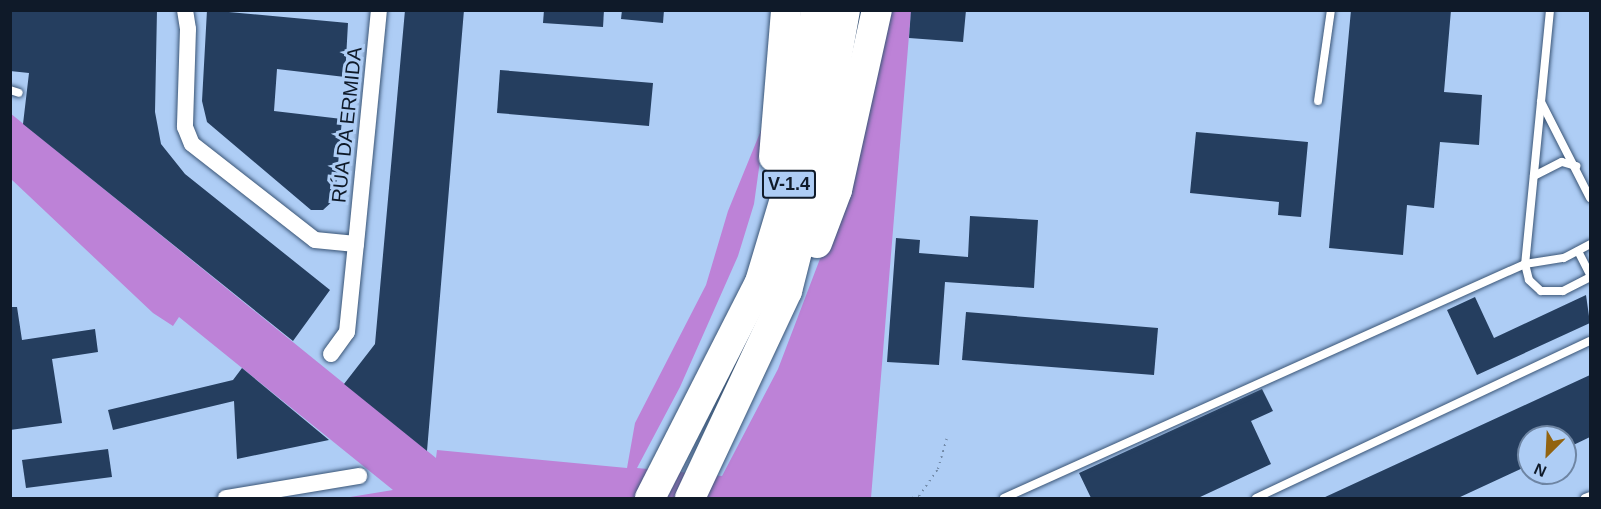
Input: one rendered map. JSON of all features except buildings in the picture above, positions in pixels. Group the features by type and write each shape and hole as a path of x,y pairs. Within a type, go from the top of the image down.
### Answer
{"highway":[{"path":"727,349 771,187 786,10"},
{"name":"V-1.4","path":"650,498 760,282 792,175 816,10"},
{"name":"V-1.4","path":"690,498 788,291 819,162 845,10"},
{"path":"788,291 808,266 837,190 877,10"}],"street":[{"path":"184,10 188,28 185,127 192,144 315,240 356,244"},
{"name":"RÚA DA ERMIDA","path":"331,354 347,332 379,10"},
{"path":"226,498 359,477"}],"lane":[{"path":"1318,101 1331,10"},
{"path":"1550,10 1525,264 1529,280 1541,291 1563,291 1590,276 1578,251"},
{"path":"1541,102 1576,166 1590,198"},
{"path":"1534,176 1562,162 1576,166"},
{"path":"1004,498 1525,264 1564,258 1590,244"},
{"path":"1256,498 1590,341"},
{"path":"1586,498 1590,496"}],"path":[{"path":"912,498 919,496 938,469 948,435"}],"shaded area":[{"path":"886,11 911,11 871,498 344,498 393,490 179,317 173,326 153,313 11,179 10,113 436,458 437,450 627,468 635,423 706,285 728,211 766,118 754,204 738,256 680,387 637,468 722,476 778,369 842,201"}]}
